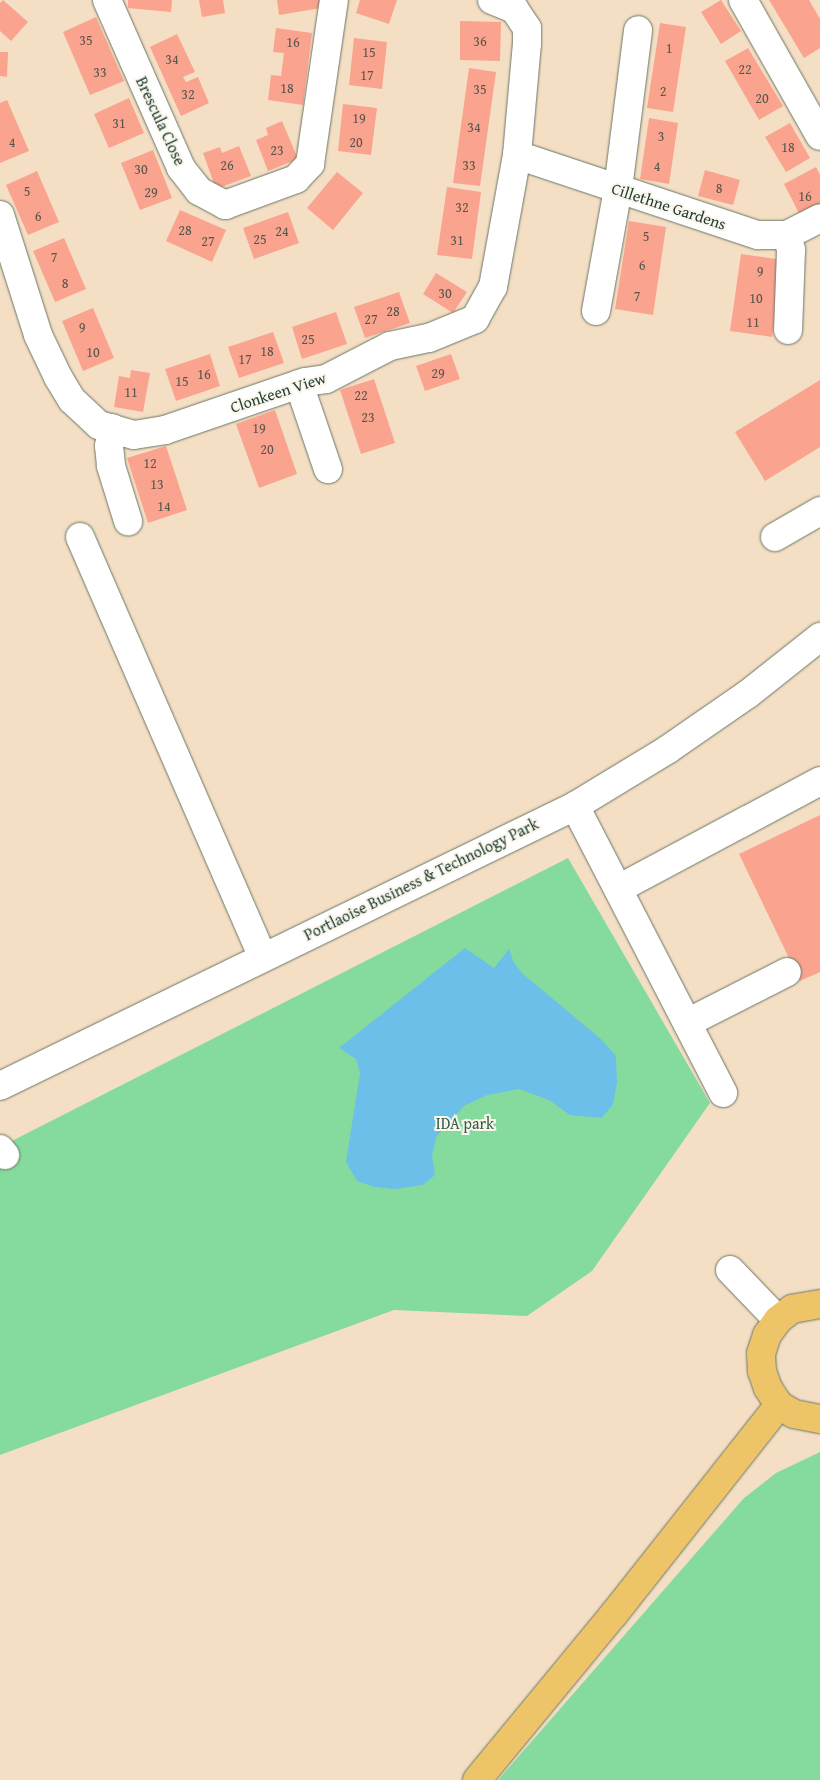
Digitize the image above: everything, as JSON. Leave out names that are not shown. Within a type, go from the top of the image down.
[{"type":"main road","points":[[820,1304],[792,1309],[778,1320],[767,1335],[761,1353],[762,1371],[768,1388],[779,1405],[794,1414],[820,1419]]},
{"type":"main road","points":[[477,1780],[602,1630],[779,1405]]},
{"type":"street","name":"Brescula Close","points":[[107,0],[181,168],[199,191],[225,205],[296,179],[310,164],[334,0]]},
{"type":"street","points":[[743,0],[820,136]]},
{"type":"street","name":"Clonkeen View","points":[[0,214],[38,335],[58,377],[72,400],[99,425],[134,435],[165,430],[299,384],[326,379],[390,346],[429,338],[474,319],[492,287],[517,155],[527,28],[508,3]]},
{"type":"street","points":[[596,311],[618,189],[638,30]]},
{"type":"street","name":"Cillethne Gardens","points":[[517,155],[758,235],[787,235],[820,218]]},
{"type":"street","points":[[787,235],[792,250],[788,330]]},
{"type":"street","points":[[299,384],[328,469]]},
{"type":"street","points":[[112,428],[109,446],[111,466],[128,521]]},
{"type":"street","points":[[775,537],[820,511]]},
{"type":"street","points":[[80,537],[262,956]]},
{"type":"street","name":"Portlaoise Business & Technology Park","points":[[0,1086],[262,956],[575,806],[667,750],[748,694],[820,637]]},
{"type":"street","points":[[618,889],[820,782]]},
{"type":"street","points":[[575,806],[723,1094]]},
{"type":"street","points":[[687,1023],[787,972]]},
{"type":"street","points":[[730,1270],[778,1320]]},
{"type":"green space","name":"IDA park","points":[[568,858],[710,1103],[592,1271],[527,1316],[394,1310],[0,1455],[0,1147]]},
{"type":"green space","points":[[820,1452],[820,1780],[498,1780],[744,1498],[776,1473]]},
{"type":"water","points":[[465,948],[494,968],[509,949],[514,963],[523,974],[602,1040],[616,1056],[617,1083],[613,1104],[602,1118],[570,1115],[549,1100],[519,1089],[487,1095],[464,1106],[436,1137],[432,1156],[435,1175],[423,1185],[395,1189],[375,1187],[357,1181],[346,1162],[360,1073],[356,1059],[339,1048]]},
{"type":"building","points":[[3,0],[28,22],[11,41],[0,31],[0,3]]},
{"type":"building","points":[[128,0],[172,0],[171,12],[128,8]]},
{"type":"building","points":[[199,0],[223,0],[225,13],[202,17]]},
{"type":"building","points":[[277,0],[320,0],[321,8],[279,15]]},
{"type":"building","points":[[360,0],[397,0],[389,24],[356,13]]},
{"type":"building","points":[[721,0],[741,31],[721,44],[701,12]]},
{"type":"building","points":[[769,0],[809,0],[820,19],[820,48],[804,58]]},
{"type":"building","points":[[96,17],[124,81],[90,95],[63,32]]},
{"type":"building","points":[[460,21],[501,22],[500,61],[460,60]]},
{"type":"building","points":[[660,23],[686,27],[673,112],[647,108]]},
{"type":"building","points":[[276,28],[312,33],[303,105],[268,100],[271,75],[281,76],[284,53],[273,52]]},
{"type":"building","points":[[177,34],[195,72],[183,77],[186,82],[198,77],[209,103],[181,116],[150,47]]},
{"type":"building","points":[[354,38],[387,42],[382,89],[349,85]]},
{"type":"building","points":[[748,48],[783,106],[759,120],[725,61]]},
{"type":"building","points":[[0,52],[8,52],[7,77],[0,76]]},
{"type":"building","points":[[469,68],[496,72],[480,186],[453,183]]},
{"type":"building","points":[[129,98],[144,133],[109,148],[94,114]]},
{"type":"building","points":[[7,100],[29,151],[0,163],[0,103]]},
{"type":"building","points":[[343,104],[377,108],[371,155],[338,151]]},
{"type":"building","points":[[649,118],[678,123],[669,184],[640,179]]},
{"type":"building","points":[[282,121],[298,159],[268,171],[256,140],[268,135],[266,128]]},
{"type":"building","points":[[790,123],[810,158],[786,172],[765,137]]},
{"type":"building","points":[[239,146],[251,176],[216,189],[203,153],[220,147],[222,153]]},
{"type":"building","points":[[153,150],[172,198],[140,210],[121,163]]},
{"type":"building","points":[[816,167],[820,175],[820,207],[801,217],[784,184]]},
{"type":"building","points":[[705,170],[740,180],[733,205],[698,196]]},
{"type":"building","points":[[37,171],[59,222],[28,235],[6,185]]},
{"type":"building","points":[[337,172],[363,193],[333,230],[307,208]]},
{"type":"building","points":[[447,187],[481,192],[472,259],[437,255]]},
{"type":"building","points":[[180,210],[226,230],[212,262],[166,241]]},
{"type":"building","points":[[288,212],[299,243],[254,259],[243,228]]},
{"type":"building","points":[[629,221],[666,227],[653,315],[615,309]]},
{"type":"building","points":[[64,238],[86,289],[55,302],[33,251]]},
{"type":"building","points":[[741,254],[783,260],[772,337],[730,331]]},
{"type":"building","points":[[436,273],[467,292],[453,313],[423,294]]},
{"type":"building","points":[[399,292],[410,323],[365,338],[354,307]]},
{"type":"building","points":[[93,308],[114,358],[83,371],[62,321]]},
{"type":"building","points":[[336,312],[347,344],[302,359],[292,327]]},
{"type":"building","points":[[273,332],[284,363],[239,378],[228,347]]},
{"type":"building","points":[[210,354],[220,386],[176,401],[165,369]]},
{"type":"building","points":[[451,354],[460,379],[425,391],[416,366]]},
{"type":"building","points":[[131,370],[150,373],[143,412],[114,407],[119,376],[130,378]]},
{"type":"building","points":[[374,379],[395,443],[361,454],[340,390]]},
{"type":"building","points":[[820,380],[820,447],[765,481],[735,432]]},
{"type":"building","points":[[275,410],[297,474],[259,488],[236,424]]},
{"type":"building","points":[[166,446],[187,510],[148,523],[127,458]]},
{"type":"building","points":[[820,815],[820,972],[800,981],[739,854]]}]
